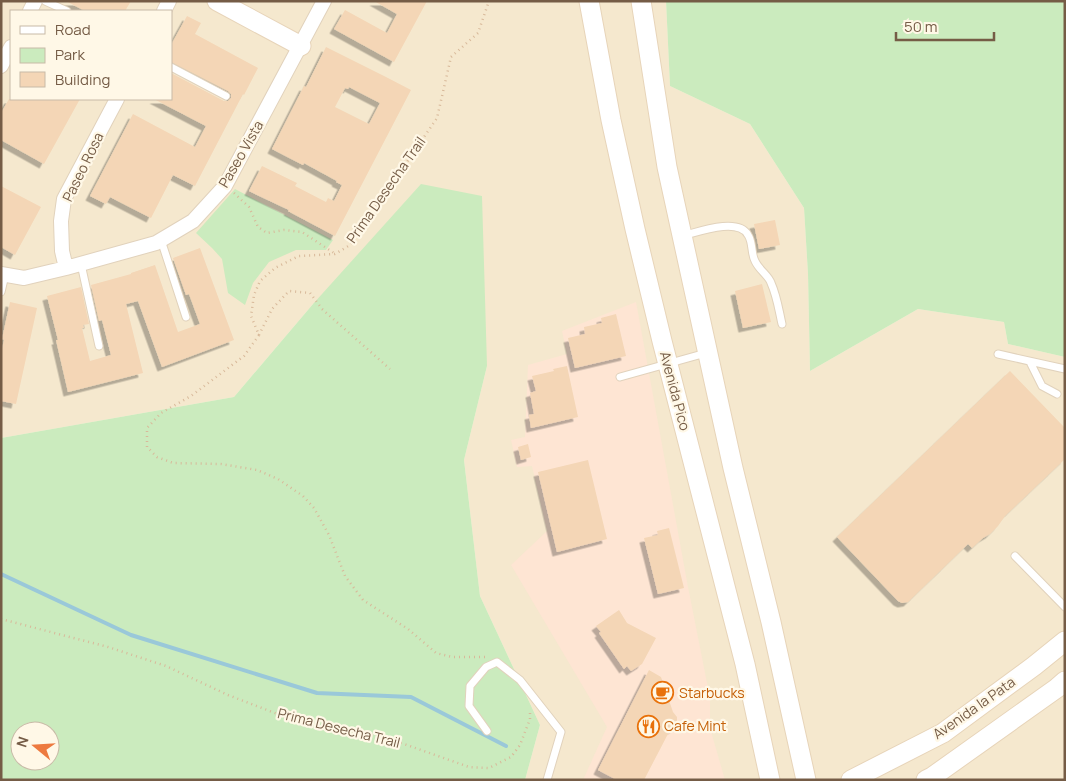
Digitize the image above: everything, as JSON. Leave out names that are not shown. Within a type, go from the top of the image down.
[{"type":"main road","points":[[217,1],[301,46]]},
{"type":"main road","name":"Avenida Pico","points":[[589,1],[611,120],[635,229],[745,664],[770,780]]},
{"type":"main road","points":[[641,1],[667,167],[733,468],[771,622],[806,780]]},
{"type":"main road","name":"Avenida la Pata","points":[[851,780],[943,732],[1034,666],[1065,641]]},
{"type":"main road","points":[[926,780],[1065,681]]},
{"type":"street","name":"Paseo Vista","points":[[3,274],[24,278],[81,264],[156,243],[193,221],[225,186],[324,1]]},
{"type":"street","points":[[1,66],[10,49]]},
{"type":"street","name":"Paseo Rosa","points":[[66,268],[62,251],[61,221],[64,199],[116,100]]},
{"type":"lane","points":[[45,1],[65,10]]},
{"type":"lane","points":[[172,68],[226,96]]},
{"type":"lane","points":[[682,236],[724,226],[742,229],[749,235],[754,260],[771,281],[782,324]]},
{"type":"lane","points":[[161,240],[186,316]]},
{"type":"lane","points":[[81,264],[99,346]]},
{"type":"lane","points":[[1,292],[3,274]]},
{"type":"lane","points":[[620,376],[708,352]]},
{"type":"lane","points":[[998,354],[1065,369]]},
{"type":"lane","points":[[1030,362],[1042,386],[1057,394]]},
{"type":"lane","points":[[1015,556],[1065,607]]},
{"type":"lane","points":[[487,731],[469,706],[470,686],[486,667],[497,662],[520,680],[561,732],[547,780]]},
{"type":"path","name":"Prima Desecha Trail","points":[[259,335],[251,316],[254,295],[260,281],[275,268],[299,256],[335,254],[350,245],[437,118],[451,56],[478,33],[489,1]]},
{"type":"path","points":[[225,186],[249,207],[258,227],[267,233],[284,230],[302,232],[335,254]]},
{"type":"path","points":[[390,369],[322,309],[310,293],[289,291],[272,308],[259,335],[244,356],[191,396],[161,413],[147,428],[147,446],[157,457],[173,463],[230,466],[257,470],[278,479],[303,496],[314,508],[329,535],[345,576],[363,600],[408,629],[436,653],[452,657],[482,656],[497,662]]},
{"type":"path","name":"Prima Desecha Trail","points":[[1,619],[108,647],[166,666],[228,695],[293,720],[387,738],[469,768],[490,768],[511,757],[520,745],[530,719],[530,704]]},
{"type":"shaded area","points":[[1,1],[666,1],[670,86],[750,124],[804,208],[808,274],[810,371],[918,309],[1004,322],[1008,344],[1065,357],[1065,780],[525,780],[540,725],[480,596],[464,460],[487,366],[313,304],[234,397],[1,438]]},
{"type":"shaded area","points":[[636,302],[710,698],[710,728],[725,780],[583,780],[607,727],[511,565],[547,531],[532,466],[517,467],[511,440],[525,437],[528,365],[567,354],[562,331]]},
{"type":"green space","points":[[666,1],[1065,1],[1065,357],[1008,344],[1004,322],[918,309],[810,371],[808,274],[804,208],[750,124],[670,86]]},
{"type":"green space","points":[[421,184],[482,196],[487,366],[464,460],[480,596],[540,725],[525,780],[1,780],[1,438],[234,397],[313,304]]},
{"type":"green space","points":[[235,189],[333,240],[326,250],[296,250],[269,262],[253,283],[245,305],[228,293],[222,259],[196,233]]},
{"type":"building","points":[[66,1],[131,1],[126,10],[83,10]]},
{"type":"building","points":[[374,1],[427,1],[394,62],[334,29],[345,10],[387,33],[397,14]]},
{"type":"building","points":[[187,16],[201,23],[195,34],[258,68],[195,186],[173,175],[151,218],[110,197],[106,204],[90,196],[133,114],[195,147],[206,126],[156,100],[172,100],[172,74],[224,101],[228,101],[231,98],[231,94],[228,91],[172,63],[172,43]]},
{"type":"building","points":[[326,47],[411,90],[335,236],[289,210],[249,191],[262,166],[297,183],[295,186],[326,202],[328,198],[334,201],[342,185],[304,163],[303,165],[272,149],[304,86],[306,87]],"holes":[[[349,87],[380,103],[369,124],[335,107],[345,88],[348,89]]]},
{"type":"building","points":[[9,99],[79,100],[44,164],[1,140],[1,113]]},
{"type":"building","points":[[1,186],[41,207],[15,255],[1,247]]},
{"type":"building","points":[[775,220],[780,245],[759,249],[754,224]]},
{"type":"building","points":[[200,248],[234,340],[162,367],[138,301],[126,304],[143,373],[68,392],[47,296],[81,287],[89,324],[83,325],[84,328],[82,328],[90,361],[111,355],[102,320],[99,321],[91,285],[155,265],[178,332],[200,324],[189,294],[186,295],[173,258]]},
{"type":"building","points":[[762,284],[771,322],[743,328],[735,291]]},
{"type":"building","points":[[10,302],[37,308],[16,404],[1,401],[1,353],[4,340],[2,339]]},
{"type":"building","points":[[616,314],[626,356],[575,368],[568,338],[585,334],[584,327],[602,323],[601,318]]},
{"type":"building","points":[[567,366],[578,417],[531,428],[529,415],[534,414],[530,393],[536,391],[532,376]]},
{"type":"building","points":[[1010,371],[1065,428],[1065,459],[1005,516],[990,534],[972,548],[968,544],[908,602],[902,603],[837,537]]},
{"type":"building","points":[[528,444],[531,457],[521,460],[518,447]]},
{"type":"building","points":[[588,460],[607,539],[557,552],[538,472]]},
{"type":"building","points":[[669,528],[684,588],[658,594],[644,538],[658,535],[657,531]]},
{"type":"building","points":[[619,610],[627,623],[656,638],[642,664],[631,671],[627,666],[624,669],[596,626]]},
{"type":"building","name":"Cafe Mint","points":[[649,670],[661,677],[673,712],[677,717],[677,725],[669,732],[644,780],[617,780],[598,770]]},
{"type":"waterway","points":[[1,574],[131,635],[317,693],[411,697],[506,746]]},
{"type":"place","name":"Starbucks","points":[[663,693]]},
{"type":"place","name":"Cafe Mint","points":[[648,726]]}]
